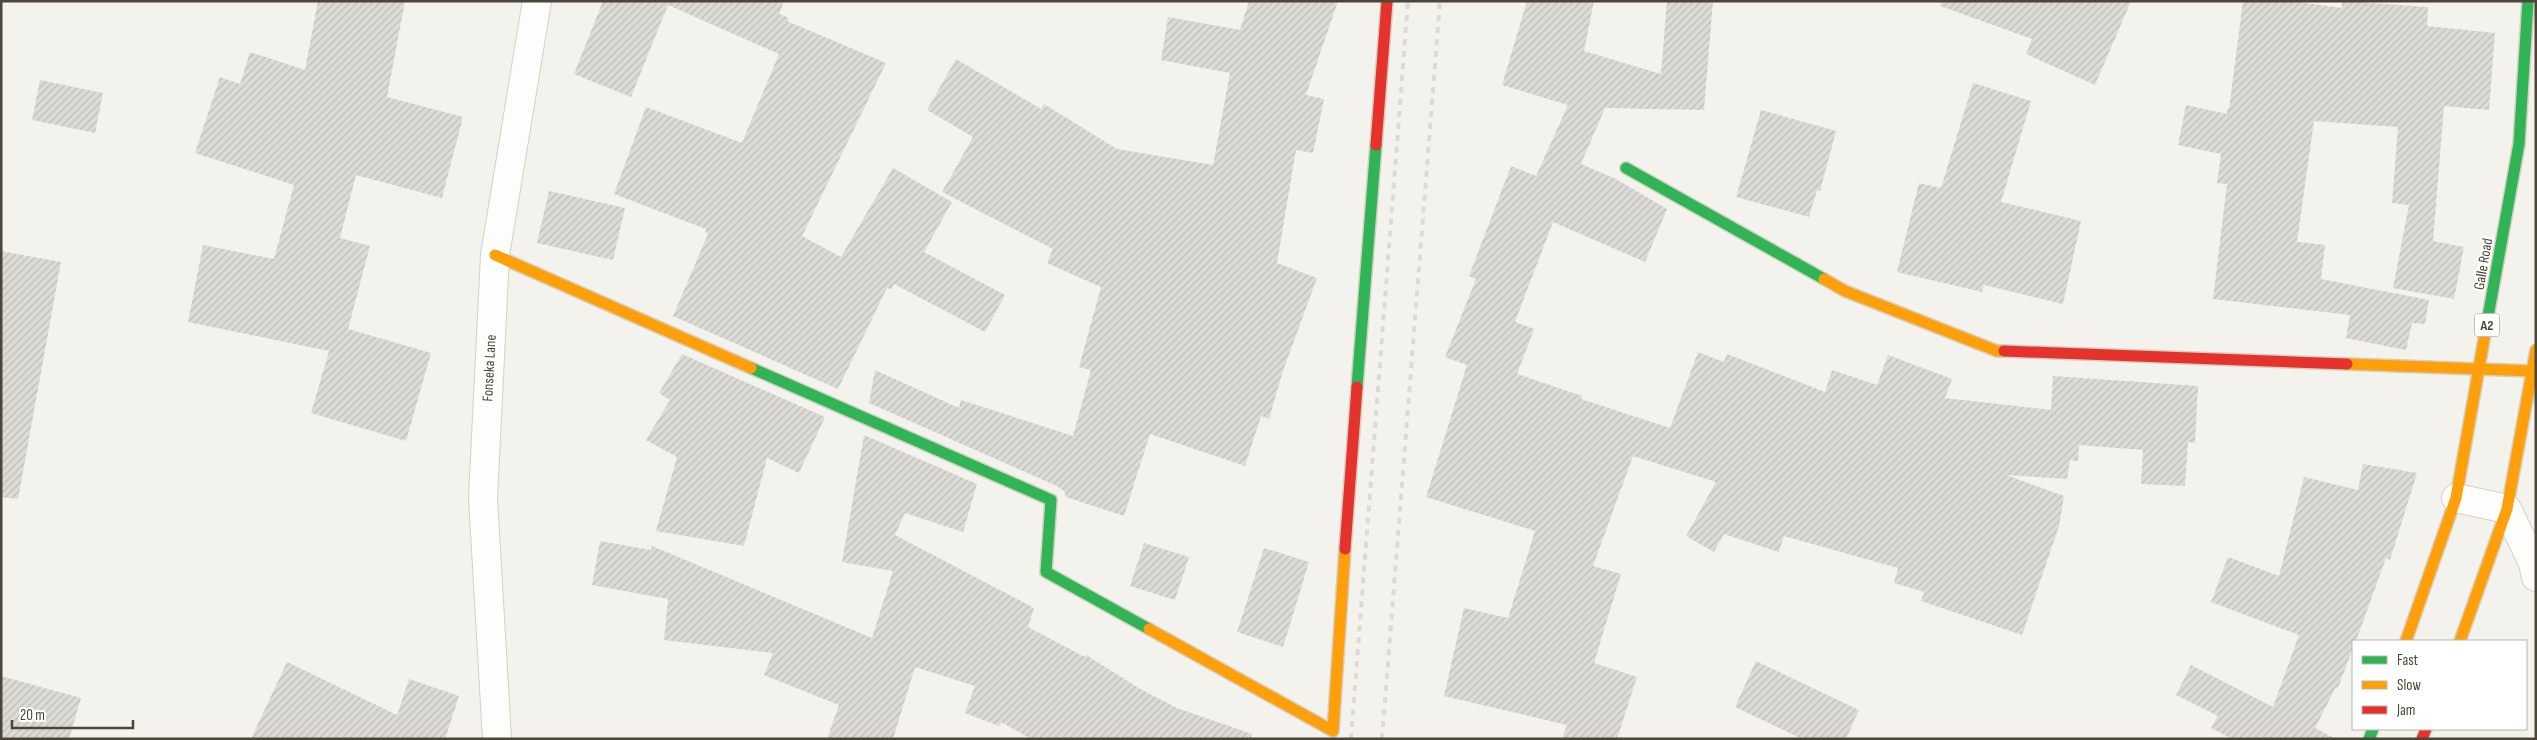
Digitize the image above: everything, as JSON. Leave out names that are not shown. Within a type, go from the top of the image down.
[{"type":"main road","points":[[495,255],[1051,500],[1046,572],[1333,731],[1344,538],[1370,248],[1388,1]]},
{"type":"main road","name":"Galle Road","points":[[2406,640],[2456,498],[2519,144],[2528,1]]},
{"type":"main road","points":[[1626,168],[1845,291],[1997,351],[2532,371]]},
{"type":"main road","points":[[2460,640],[2507,509],[2536,350]]},
{"type":"street","name":"Fonseka Lane","points":[[497,739],[483,498],[495,255],[537,1]]},
{"type":"street","points":[[2456,498],[2507,509],[2533,563],[2536,577]]},
{"type":"building","points":[[318,1],[405,1],[387,97],[463,117],[442,198],[356,175],[340,238],[370,246],[348,329],[431,353],[406,441],[311,413],[329,351],[188,322],[203,245],[274,259],[294,185],[195,153],[220,77],[240,84],[250,52],[305,70]]},
{"type":"building","points":[[603,1],[784,1],[779,14],[789,18],[787,21],[886,63],[802,236],[841,257],[893,168],[952,202],[924,252],[1005,295],[985,332],[894,284],[891,289],[887,288],[838,389],[673,316],[708,234],[705,232],[706,229],[614,194],[646,107],[742,143],[779,54],[668,5],[631,97],[574,74]]},
{"type":"building","points":[[1249,1],[1338,1],[1306,95],[1324,99],[1313,153],[1296,150],[1277,263],[1317,278],[1283,371],[1269,419],[1261,416],[1245,466],[1150,434],[1124,516],[1066,497],[1064,491],[1057,486],[869,403],[875,370],[959,408],[961,400],[1073,436],[1091,370],[1079,367],[1101,287],[1047,263],[1053,249],[942,192],[973,137],[927,110],[956,59],[1041,109],[1044,104],[1117,149],[1213,165],[1230,73],[1161,60],[1168,17],[1240,30]]},
{"type":"building","points":[[1527,1],[1594,1],[1584,51],[1661,74],[1667,1],[1713,1],[1704,110],[1605,108],[1581,164],[1616,179],[1667,209],[1645,262],[1553,222],[1515,322],[1534,329],[1517,374],[1582,396],[1581,399],[1670,428],[1698,352],[1724,362],[1727,354],[1825,392],[1832,370],[1877,385],[1888,355],[1952,379],[1945,398],[2051,410],[2053,376],[2198,386],[2195,443],[2188,442],[2185,486],[2141,484],[2143,450],[2079,445],[2078,461],[2070,460],[2067,479],[2006,475],[2064,496],[2059,526],[2022,635],[1921,601],[1924,592],[1894,583],[1898,568],[1784,536],[1779,552],[1724,534],[1714,552],[1686,536],[1716,482],[1633,456],[1593,566],[1621,574],[1594,663],[1637,677],[1617,739],[1562,739],[1567,725],[1444,696],[1464,608],[1508,618],[1535,531],[1426,497],[1467,365],[1445,357],[1476,279],[1469,276],[1511,166],[1536,176],[1568,105],[1502,85]]},
{"type":"building","points":[[1941,1],[2131,1],[2095,85],[2026,54],[2032,39],[1940,6]]},
{"type":"building","points":[[2243,1],[2290,1],[2342,8],[2342,1],[2428,7],[2427,26],[2495,33],[2489,110],[2444,106],[2433,241],[2464,247],[2454,299],[2393,288],[2409,205],[2392,203],[2398,127],[2314,121],[2297,242],[2325,245],[2321,279],[2429,300],[2425,324],[2412,323],[2406,350],[2346,338],[2350,315],[2213,299],[2227,184],[2217,183],[2221,154],[2178,145],[2186,105],[2227,114]]},
{"type":"building","points":[[40,80],[103,93],[95,133],[32,120]]},
{"type":"building","points":[[1973,83],[2031,101],[2001,202],[2081,221],[2063,304],[1984,285],[1982,292],[1897,272],[1919,183],[1941,188]]},
{"type":"building","points":[[1761,110],[1836,131],[1820,191],[1817,190],[1809,217],[1736,197]]},
{"type":"building","points":[[549,191],[625,208],[613,260],[537,243]]},
{"type":"building","points":[[1,251],[61,262],[18,499],[1,497]]},
{"type":"building","points":[[682,354],[825,417],[799,473],[767,458],[744,546],[656,531],[677,457],[646,440],[670,400],[659,393]]},
{"type":"building","points":[[864,435],[977,484],[963,532],[905,513],[895,535],[1034,608],[1028,627],[1085,657],[1086,655],[1142,690],[1177,708],[1252,734],[1251,739],[1031,739],[1001,722],[999,726],[965,713],[975,686],[915,667],[893,739],[827,739],[839,705],[764,675],[773,653],[664,640],[668,599],[592,585],[600,541],[651,550],[652,546],[872,638],[893,571],[842,562]]},
{"type":"building","points":[[2363,464],[2417,473],[2390,560],[2386,558],[2356,640],[2352,640],[2352,651],[2338,688],[2336,687],[2315,728],[2336,739],[2232,739],[2211,728],[2218,716],[2176,695],[2191,665],[2273,707],[2299,635],[2211,602],[2228,557],[2279,576],[2304,477],[2358,490]]},
{"type":"building","points":[[1144,543],[1189,557],[1175,600],[1130,586]]},
{"type":"building","points":[[1264,548],[1309,562],[1283,647],[1237,632]]},
{"type":"building","points":[[1756,661],[1859,710],[1846,739],[1802,739],[1735,707]]},
{"type":"building","points":[[287,662],[397,715],[409,679],[459,696],[445,739],[251,739]]},
{"type":"building","points":[[1,676],[81,698],[69,739],[1,739]]},
{"type":"railway","points":[[1351,739],[1408,1]]},
{"type":"railway","points":[[1382,739],[1440,1]]},
{"type":"traffic: fast","points":[[2486,328],[2519,144],[2528,1]]},
{"type":"traffic: fast","points":[[1357,387],[1376,145]]},
{"type":"traffic: fast","points":[[1626,168],[1824,279]]},
{"type":"traffic: fast","points":[[751,368],[1051,500],[1046,572],[1149,629]]},
{"type":"traffic: fast","points":[[2369,739],[2373,730]]},
{"type":"traffic: slow","points":[[495,255],[751,368]]},
{"type":"traffic: slow","points":[[1824,279],[1845,291],[1997,351],[2004,351]]},
{"type":"traffic: slow","points":[[2406,640],[2456,498],[2486,328]]},
{"type":"traffic: slow","points":[[2460,640],[2507,509],[2536,350]]},
{"type":"traffic: slow","points":[[2347,364],[2532,371]]},
{"type":"traffic: slow","points":[[1149,629],[1333,731],[1345,549]]},
{"type":"traffic: jam","points":[[1376,145],[1387,1]]},
{"type":"traffic: jam","points":[[2004,351],[2347,364]]},
{"type":"traffic: jam","points":[[1345,549],[1357,387]]},
{"type":"traffic: jam","points":[[2422,739],[2426,730]]}]
